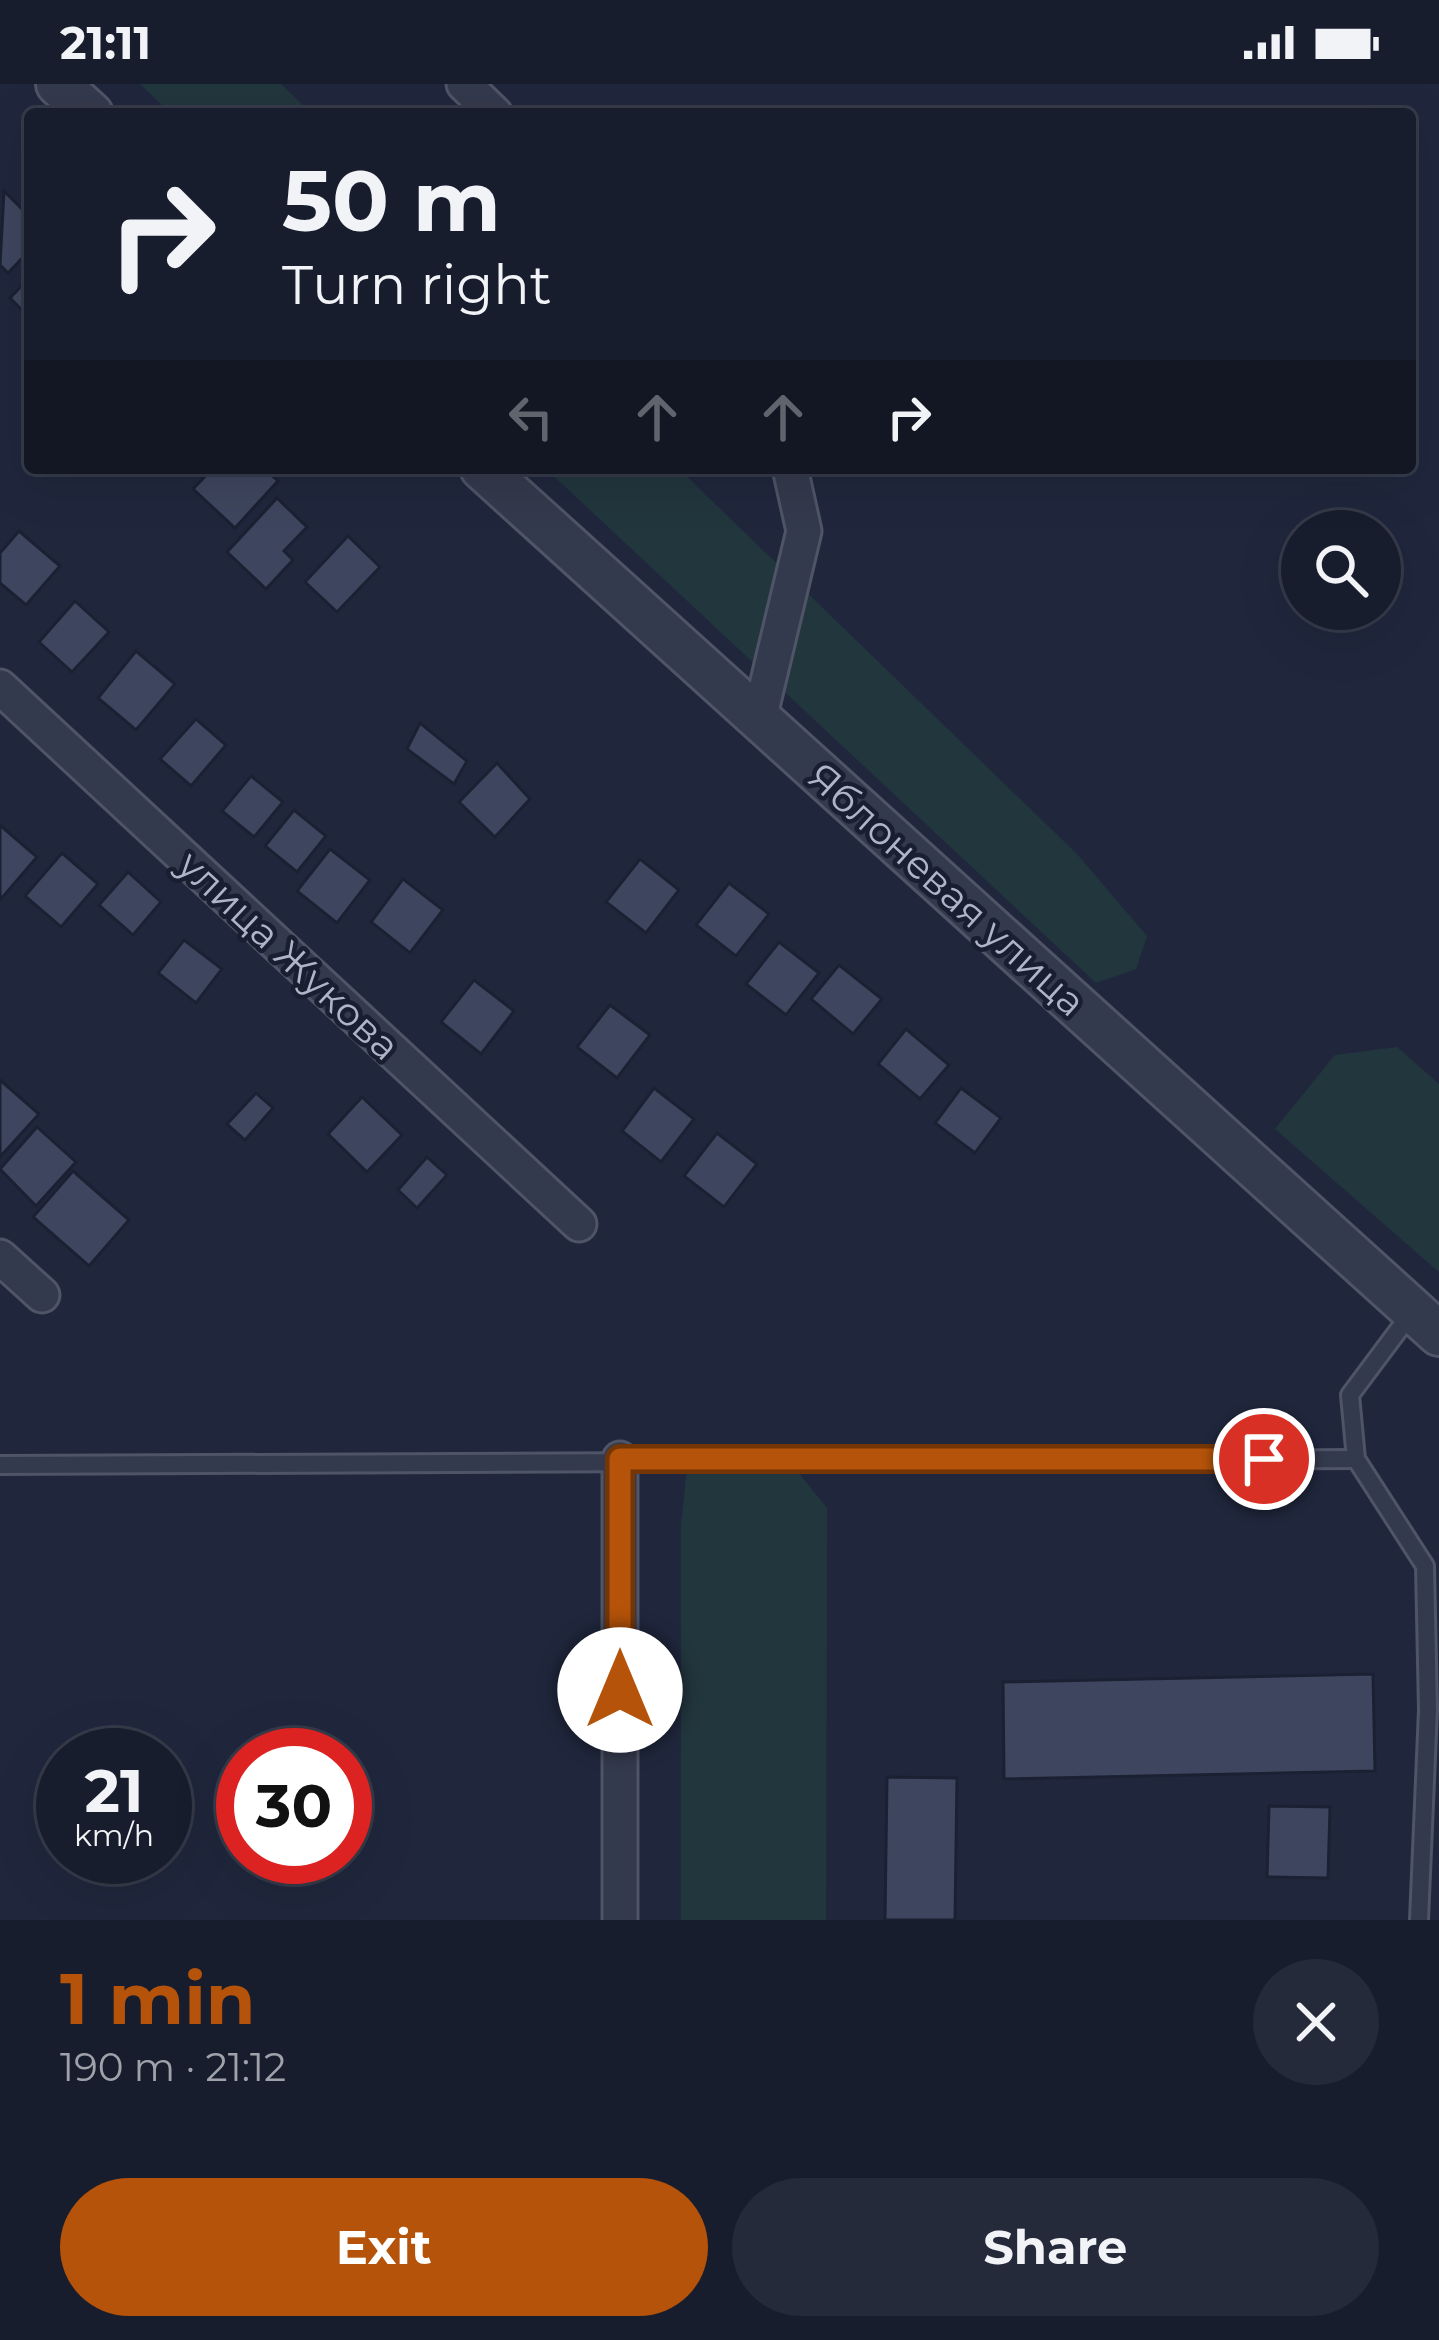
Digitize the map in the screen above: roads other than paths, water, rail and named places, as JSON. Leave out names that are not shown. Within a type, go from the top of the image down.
[{"type":"street","points":[[58,84],[84,108]]},
{"type":"street","points":[[464,84],[489,108]]},
{"type":"street","name":"Яблоневая улица","points":[[489,474],[1426,1323]]},
{"type":"street","points":[[758,718],[804,531],[791,474]]},
{"type":"street","name":"улица Жукова","points":[[0,687],[579,1224]]},
{"type":"street","points":[[0,1257],[42,1295]]},
{"type":"street","points":[[620,1459],[620,1920]]},
{"type":"lane","points":[[1419,1920],[1428,1710],[1425,1566],[1356,1459],[1350,1395],[1426,1323]]},
{"type":"lane","points":[[0,1465],[1356,1459]]}]
